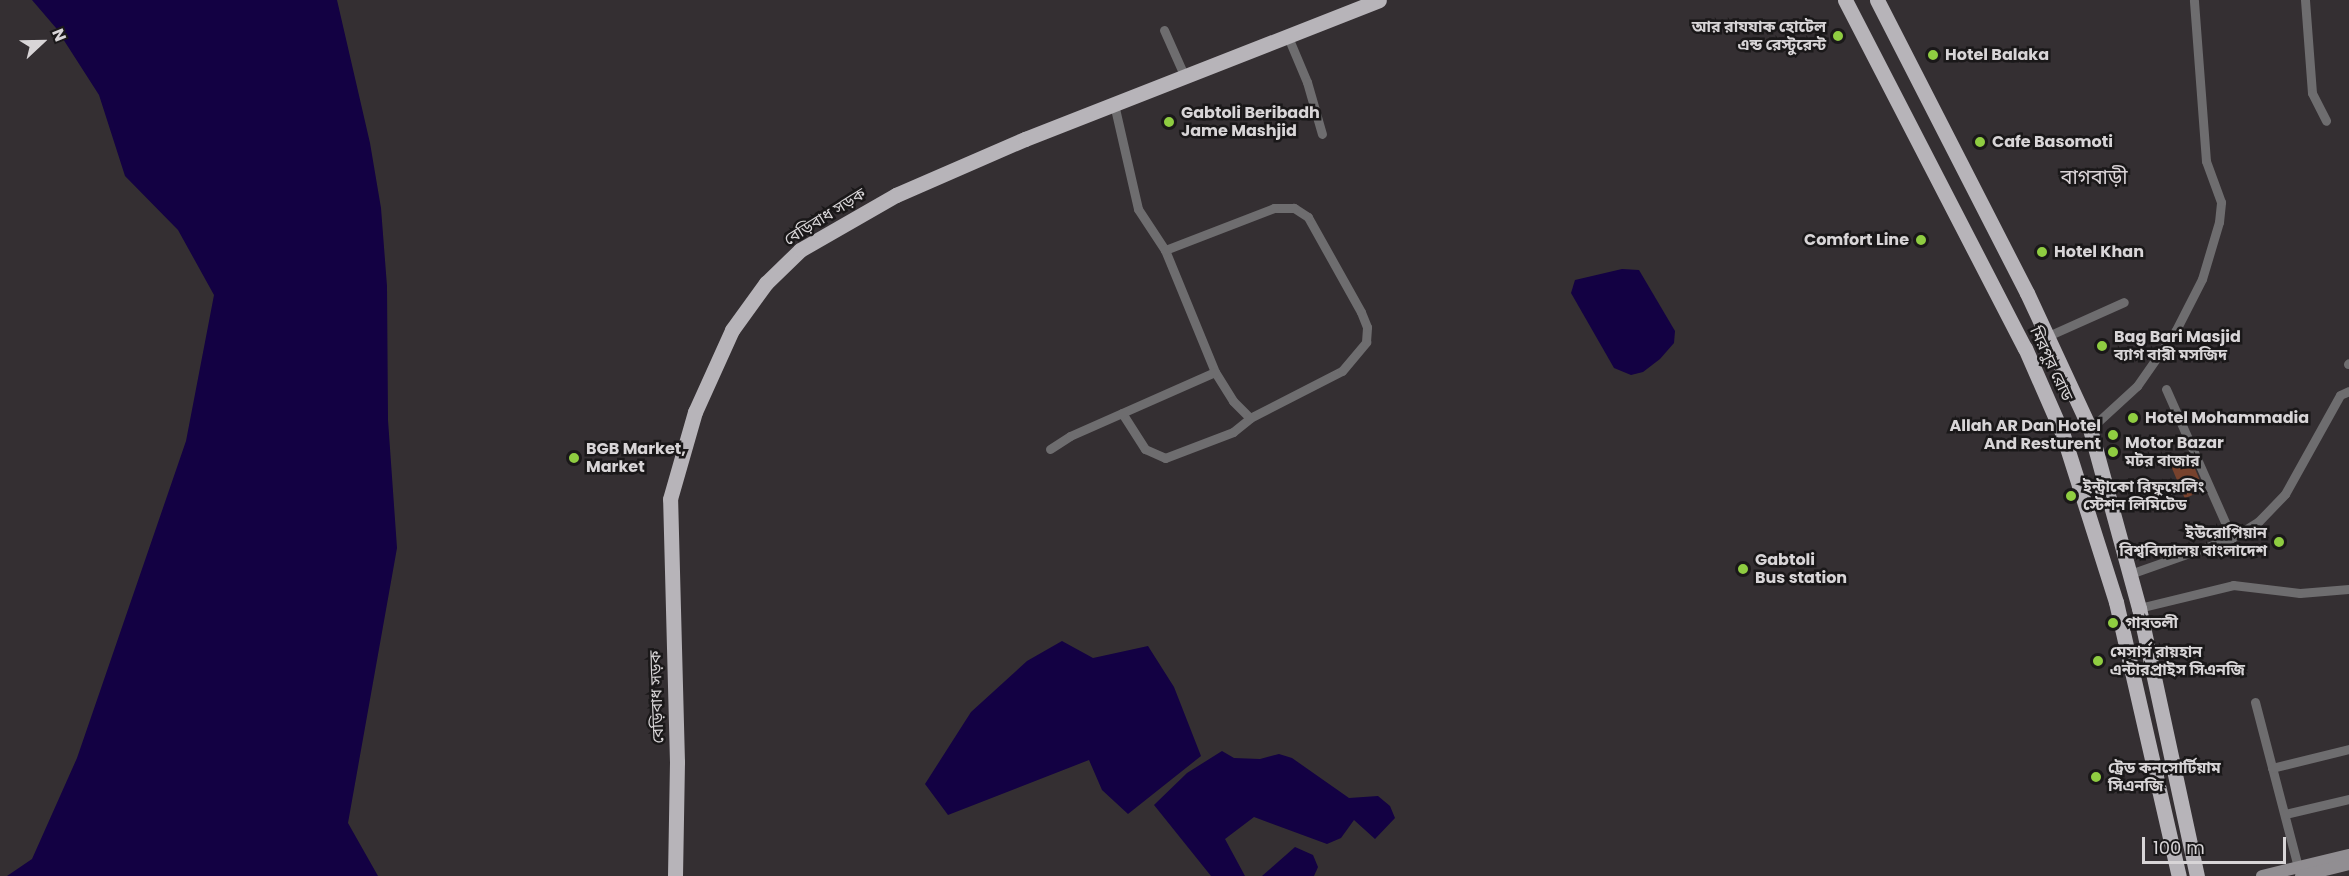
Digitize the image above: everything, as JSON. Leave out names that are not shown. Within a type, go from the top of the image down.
[{"type":"highway","name":"বেড়িবাধ সড়ক","points":[[675,876],[677,762],[670,499],[695,412],[732,330],[781,267],[833,229],[896,195],[1184,75],[1288,37],[1379,0]]},
{"type":"highway","name":"মিরপুর রোড","points":[[1845,0],[2025,348],[2063,435],[2116,602],[2179,876]]},
{"type":"highway","name":"মিরপুর রোড","points":[[1876,0],[2048,336],[2090,429],[2139,608],[2197,876]]},
{"type":"main road","points":[[2300,872],[2349,855]]},
{"type":"main road","points":[[2262,876],[2349,864]]},
{"type":"street","points":[[2090,429],[2137,386],[2176,330],[2202,279],[2219,222],[2221,202],[2206,161],[2194,0]]},
{"type":"street","points":[[2305,0],[2312,93],[2326,121]]},
{"type":"street","points":[[1164,30],[1184,75]]},
{"type":"street","points":[[1288,37],[1307,82],[1322,134]]},
{"type":"street","points":[[1114,104],[1138,208],[1166,250],[1215,372],[1233,401],[1250,418]]},
{"type":"street","points":[[1122,413],[1144,449],[1165,458],[1233,432],[1250,418],[1342,371],[1366,342],[1367,327],[1361,312],[1308,217],[1294,208],[1274,208],[1166,250]]},
{"type":"street","points":[[2048,336],[2124,302]]},
{"type":"street","points":[[1050,449],[1122,413],[1215,372]]},
{"type":"street","points":[[2166,389],[2232,538]]},
{"type":"street","points":[[2130,574],[2232,538],[2258,522],[2285,494],[2340,395],[2349,391]]},
{"type":"street","points":[[2139,608],[2233,585],[2300,593],[2349,589]]},
{"type":"street","points":[[2254,702],[2300,872]]},
{"type":"street","points":[[2272,768],[2349,749]]},
{"type":"street","points":[[2285,814],[2349,799]]},
{"type":"shaded area","points":[[32,0],[337,0],[370,143],[381,208],[387,286],[388,420],[397,548],[348,823],[378,876],[7,876],[32,859],[77,758],[186,441],[214,295],[178,230],[125,176],[99,95],[56,28]]},
{"type":"shaded area","points":[[1622,269],[1639,270],[1675,331],[1674,343],[1660,359],[1643,372],[1631,375],[1614,368],[1571,293],[1575,280]]},
{"type":"shaded area","points":[[2190,457],[2204,490],[2185,498],[2171,465]]},
{"type":"shaded area","points":[[1062,641],[1093,658],[1148,646],[1174,687],[1201,756],[1128,814],[1102,790],[1089,760],[948,815],[925,784],[971,712],[1027,661]]},
{"type":"shaded area","points":[[1222,751],[1234,758],[1260,759],[1279,754],[1292,758],[1349,798],[1378,796],[1390,806],[1395,818],[1375,839],[1354,820],[1341,838],[1327,844],[1254,817],[1225,839],[1245,876],[1211,876],[1154,805],[1187,773]]},
{"type":"shaded area","points":[[1295,847],[1313,855],[1318,867],[1314,876],[1262,876]]},
{"type":"place","name":"আর রাযযাক হোটেল এন্ড রেস্টুরেন্ট","points":[[1838,36]]},
{"type":"place","name":"Hotel Balaka","points":[[1933,55]]},
{"type":"place","name":"Gabtoli Beribadh Jame Mashjid","points":[[1169,122]]},
{"type":"place","name":"Cafe Basomoti","points":[[1980,142]]},
{"type":"place","name":"Comfort Line","points":[[1921,240]]},
{"type":"place","name":"Hotel Khan","points":[[2042,252]]},
{"type":"place","name":"Bag Bari Masjid ব্যাগ বারী মসজিদ","points":[[2102,346]]},
{"type":"place","name":"Hotel Mohammadia","points":[[2133,418]]},
{"type":"place","name":"Allah AR Dan Hotel And Resturent","points":[[2113,435]]},
{"type":"place","name":"Motor Bazar মটর বাজার","points":[[2113,452]]},
{"type":"place","name":"BGB Market, Market","points":[[574,458]]},
{"type":"place","name":"ইন্ট্রাকো রিফুয়েলিং স্টেশন লিমিটেড","points":[[2071,496]]},
{"type":"place","name":"ইউরোপিয়ান বিশ্ববিদ্যালয় বাংলাদেশ","points":[[2279,542]]},
{"type":"place","name":"Gabtoli Bus station","points":[[1743,569]]},
{"type":"place","name":"গাবতলী","points":[[2113,623]]},
{"type":"place","name":"মেসার্স রায়হান এন্টারপ্রাইস সিএনজি","points":[[2098,661]]},
{"type":"place","name":"ট্রেড কনসোর্টিয়াম সিএনজি","points":[[2096,777]]},
{"type":"district","name":"বাগবাড়ী","points":[[2094,177]]}]
